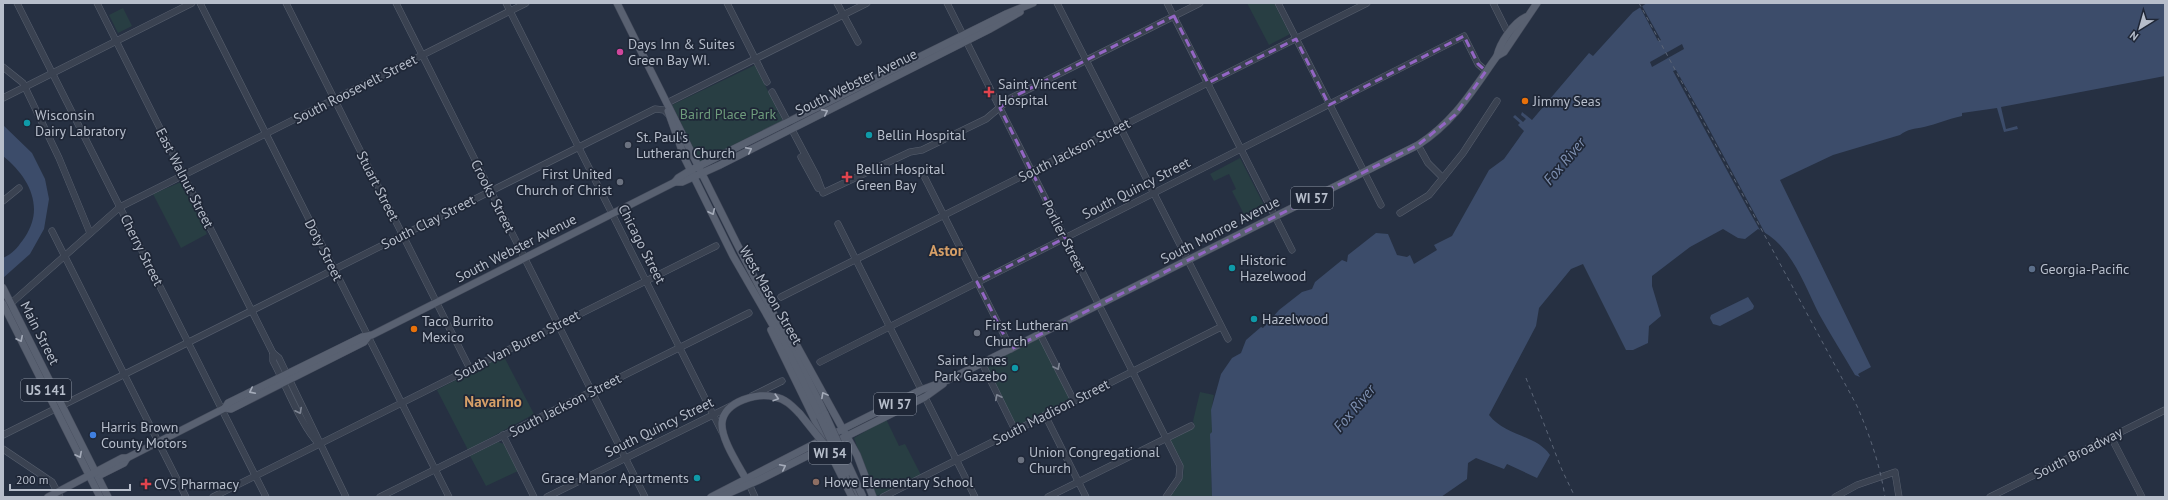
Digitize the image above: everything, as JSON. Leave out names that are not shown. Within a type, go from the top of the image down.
[{"type":"main road","points":[[617,3],[667,103],[696,172]]},
{"type":"main road","name":"South Webster Avenue","points":[[93,474],[100,475],[124,463],[127,458],[224,409],[228,403],[364,342],[368,337],[436,302],[675,182],[681,183],[696,172],[965,39],[1006,14],[1024,8],[1033,3]]},
{"type":"main road","name":"South Monroe Avenue","points":[[712,497],[923,394],[1099,304],[1418,145],[1439,130],[1455,115],[1497,56],[1498,49],[1512,35],[1518,21],[1526,17],[1537,3]]},
{"type":"main road","name":"West Mason Street","points":[[667,103],[669,115],[742,274],[795,351],[857,497]]},
{"type":"main road","name":"Main Street","points":[[3,288],[6,307],[93,474],[108,497]]},
{"type":"main road","points":[[767,309],[774,338],[826,442]]},
{"type":"main road","points":[[767,309],[800,350],[844,432]]},
{"type":"main road","name":"WI 54","points":[[747,399],[763,396],[776,397],[788,402],[800,414],[828,449],[852,497]]},
{"type":"main road","name":"South Quincy Street","points":[[733,405],[747,399]]},
{"type":"main road","points":[[804,399],[813,426],[812,441],[809,447]]},
{"type":"main road","points":[[724,434],[722,422],[733,405]]},
{"type":"main road","name":"West Mason Street","points":[[822,416],[863,497]]},
{"type":"main road","name":"WI 54","points":[[844,432],[859,459],[873,497]]},
{"type":"main road","name":"Chicago Street","points":[[724,434],[747,481]]},
{"type":"main road","name":"South Monroe Avenue","points":[[720,497],[809,447],[826,442]]},
{"type":"main road","points":[[48,497],[59,495],[93,474]]},
{"type":"main road","name":"Main Street","points":[[93,474],[100,497]]},
{"type":"street","name":"Cherry Street","points":[[17,3],[188,342],[224,409],[266,497]]},
{"type":"street","name":"East Walnut Street","points":[[97,3],[252,310],[273,353],[273,361],[286,378],[313,438],[319,444],[346,497]]},
{"type":"street","points":[[3,98],[192,3]]},
{"type":"street","name":"Doty Street","points":[[200,3],[449,497]]},
{"type":"street","name":"Stuart Street","points":[[286,3],[470,369]]},
{"type":"street","name":"Crooks Street","points":[[396,3],[644,497]]},
{"type":"street","name":"Chicago Street","points":[[506,3],[713,415],[724,434]]},
{"type":"street","name":"South Roosevelt Street","points":[[6,307],[120,206],[526,3]]},
{"type":"street","points":[[727,3],[767,82]]},
{"type":"street","points":[[837,3],[858,42]]},
{"type":"street","points":[[667,103],[867,3]]},
{"type":"street","name":"Porlier Street","points":[[947,3],[1181,469],[1179,478],[1166,497]]},
{"type":"street","points":[[1057,3],[1228,340]]},
{"type":"street","points":[[1167,3],[1292,250]]},
{"type":"street","points":[[772,92],[788,127],[817,177],[822,191],[910,152],[929,147],[986,119],[1011,98],[1200,3]]},
{"type":"street","points":[[1278,3],[1381,206]]},
{"type":"street","name":"South Jackson Street","points":[[781,297],[1367,3]]},
{"type":"street","points":[[1493,3],[1506,29],[1512,35]]},
{"type":"street","name":"South Quincy Street","points":[[820,362],[1464,36],[1478,64],[1486,71]]},
{"type":"street","points":[[3,67],[25,87],[59,158],[90,233]]},
{"type":"street","points":[[1400,214],[1425,198],[1443,178],[1463,153],[1497,101]]},
{"type":"street","name":"South Clay Street","points":[[3,435],[655,109],[664,111],[669,115]]},
{"type":"street","points":[[1418,145],[1428,163],[1443,178]]},
{"type":"street","points":[[925,178],[1011,349]]},
{"type":"street","points":[[3,201],[19,188]]},
{"type":"street","points":[[838,224],[975,497]]},
{"type":"street","points":[[52,231],[186,497]]},
{"type":"street","name":"South Van Buren Street","points":[[213,497],[716,246]]},
{"type":"street","name":"South Jackson Street","points":[[380,497],[749,313]]},
{"type":"street","name":"South Madison Street","points":[[882,497],[1221,327]]},
{"type":"street","points":[[1040,334],[1074,401]]},
{"type":"street","points":[[982,363],[1015,430]]},
{"type":"street","name":"South Quincy Street","points":[[747,399],[782,381]]},
{"type":"street","name":"South Quincy Street","points":[[548,497],[733,405]]},
{"type":"street","name":"South Broadway","points":[[1990,497],[2165,410]]},
{"type":"street","points":[[1044,415],[1086,497]]},
{"type":"street","points":[[1048,497],[1191,426]]},
{"type":"street","points":[[503,435],[534,497]]},
{"type":"street","points":[[2111,437],[2142,497]]},
{"type":"street","points":[[3,449],[52,482],[59,495]]},
{"type":"street","points":[[1835,497],[1857,485],[1895,472],[1899,497]]},
{"type":"street","name":"Chicago Street","points":[[747,481],[755,497]]},
{"type":"highlighted area","points":[[1174,16],[1208,83],[1296,39],[1329,105],[1464,36],[1478,64],[1486,71],[1455,115],[1418,145],[1011,349],[977,282],[1065,238],[1000,108],[1011,98]]},
{"type":"green space","points":[[1247,3],[1274,3],[1290,34],[1269,45]]},
{"type":"green space","points":[[123,8],[132,26],[118,33],[109,15]]},
{"type":"green space","name":"Baird Place Park","points":[[755,65],[784,123],[701,163],[672,105]]},
{"type":"green space","points":[[1240,158],[1268,213],[1248,222],[1232,191],[1236,189],[1229,174],[1214,181],[1210,174]]},
{"type":"green space","points":[[181,182],[207,234],[181,248],[153,194]]},
{"type":"green space","points":[[1040,334],[1074,401],[1015,430],[982,363]]},
{"type":"green space","points":[[503,355],[534,414],[468,450],[437,390]]},
{"type":"green space","points":[[1200,392],[1214,395],[1212,409],[1212,432],[1210,435],[1212,497],[1170,497],[1183,477],[1183,467],[1178,454],[1172,446],[1171,440],[1195,427],[1193,421]]},
{"type":"green space","points":[[886,419],[899,446],[905,444],[921,475],[875,497],[854,438]]},
{"type":"green space","points":[[498,442],[504,444],[518,471],[486,486],[470,456]]},
{"type":"water","name":"Fox River","points":[[1647,3],[2165,3],[2165,76],[2001,107],[2006,129],[2017,126],[2018,129],[2004,132],[1997,108],[1962,113],[1962,116],[1911,130],[1900,135],[1833,155],[1780,180],[1871,367],[1858,374],[1860,377],[1855,375],[1819,314],[1802,278],[1779,244],[1769,235],[1758,229],[1745,239],[1738,238],[1723,229],[1690,247],[1652,276],[1652,286],[1661,316],[1649,326],[1648,343],[1633,350],[1626,350],[1583,264],[1571,269],[1539,308],[1536,326],[1489,415],[1503,427],[1537,443],[1550,455],[1537,478],[1507,464],[1504,469],[1476,458],[1468,463],[1467,479],[1441,497],[1212,497],[1210,434],[1212,432],[1211,410],[1221,374],[1232,358],[1241,353],[1246,340],[1261,327],[1263,328],[1279,310],[1302,292],[1312,289],[1315,282],[1342,260],[1347,262],[1348,255],[1376,233],[1388,234],[1397,255],[1407,257],[1410,255],[1414,264],[1437,250],[1434,245],[1452,236],[1489,170],[1504,159],[1524,131],[1518,125],[1520,123],[1513,117],[1515,115],[1523,122],[1526,119],[1521,115],[1522,112],[1532,120],[1589,53],[1593,56],[1633,12]]},
{"type":"water","points":[[3,125],[32,153],[45,179],[49,199],[44,229],[30,254],[3,278],[3,258],[16,249],[25,237],[31,226],[34,215],[34,204],[27,183],[12,164],[3,156]]},
{"type":"water","points":[[1748,297],[1754,306],[1753,309],[1720,326],[1713,324],[1710,318],[1711,315]]},
{"type":"pier","points":[[1642,6],[1661,40],[1658,41],[1640,7]]},
{"type":"pier","points":[[1682,44],[1684,49],[1652,67],[1650,62]]},
{"type":"pier","points":[[1676,70],[1766,235],[1761,232],[1748,209],[1673,71]]},
{"type":"railway","points":[[1639,3],[1857,406],[1874,451],[1885,497]]},
{"type":"railway","points":[[1526,378],[1562,470],[1575,497]]},
{"type":"place","name":"Days Inn & Suites Green Bay WI.","points":[[620,52]]},
{"type":"place","name":"Saint Vincent Hospital","points":[[989,92]]},
{"type":"place","name":"Jimmy Seas","points":[[1525,101]]},
{"type":"place","name":"Wisconsin Dairy Labratory","points":[[27,123]]},
{"type":"place","name":"Bellin Hospital","points":[[869,135]]},
{"type":"place","name":"St. Paul's Lutheran Church","points":[[628,145]]},
{"type":"place","name":"Bellin Hospital Green Bay","points":[[847,177]]},
{"type":"place","name":"First United Church of Christ","points":[[620,182]]},
{"type":"place","name":"Historic Hazelwood","points":[[1232,268]]},
{"type":"place","name":"Georgia-Pacific","points":[[2032,269]]},
{"type":"place","name":"Hazelwood","points":[[1254,319]]},
{"type":"place","name":"Taco Burrito Mexico","points":[[414,329]]},
{"type":"place","name":"First Lutheran Church","points":[[977,333]]},
{"type":"place","name":"Saint James Park Gazebo","points":[[1015,368]]},
{"type":"place","name":"Harris Brown County Motors","points":[[93,435]]},
{"type":"place","name":"Union Congregational Church","points":[[1021,460]]},
{"type":"place","name":"Grace Manor Apartments","points":[[697,478]]},
{"type":"place","name":"Howe Elementary School","points":[[816,482]]},
{"type":"place","name":"CVS Pharmacy","points":[[146,484]]},
{"type":"district","name":"Astor","points":[[946,250]]},
{"type":"district","name":"Navarino","points":[[493,401]]}]
